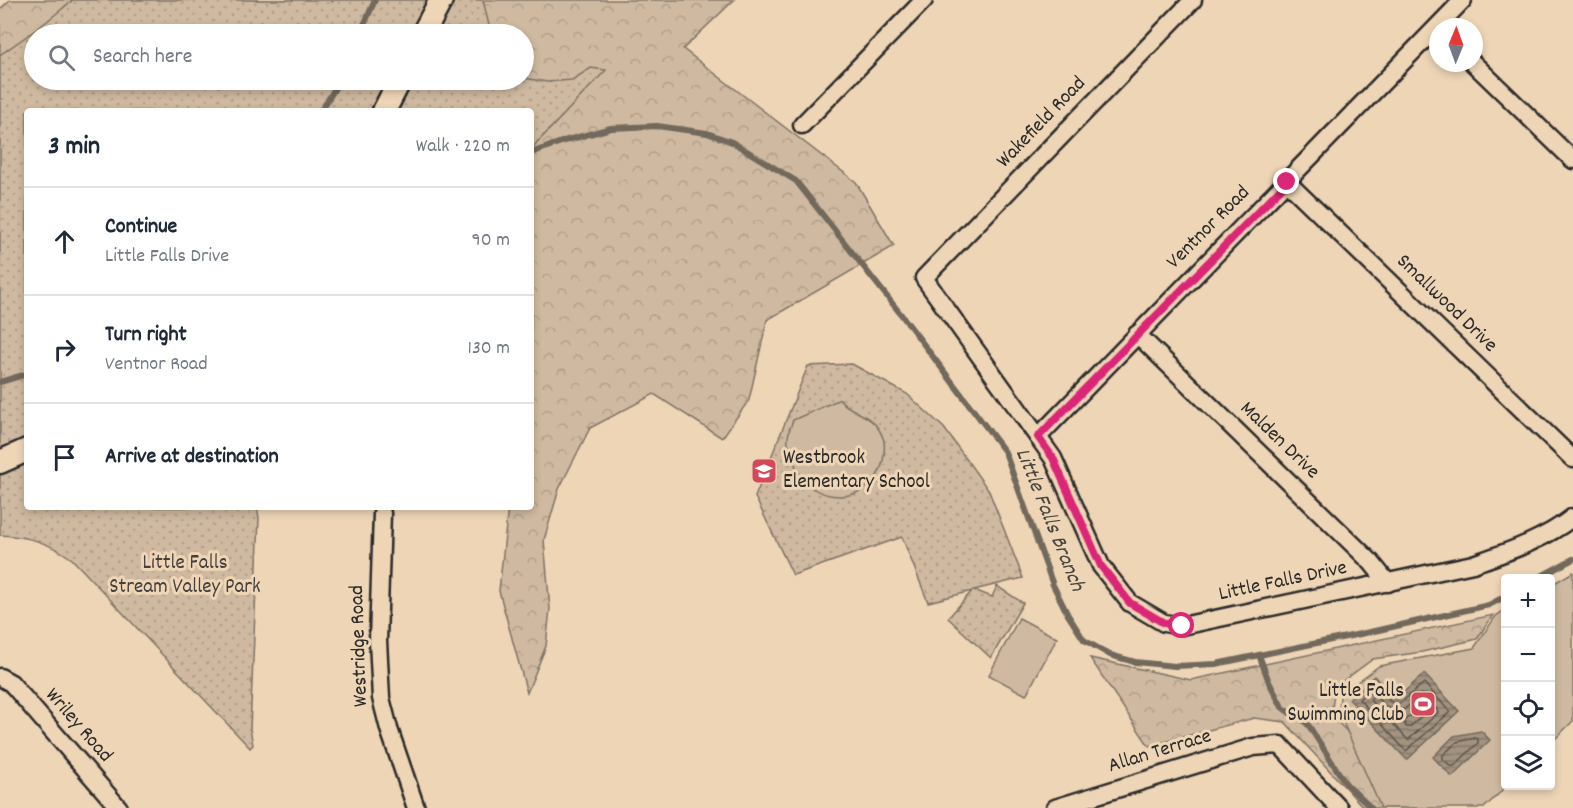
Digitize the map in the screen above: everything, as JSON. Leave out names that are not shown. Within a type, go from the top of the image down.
[{"type":"main road","points":[[428,24],[441,0]]},
{"type":"main road","points":[[386,108],[395,90]]},
{"type":"main road","points":[[0,462],[24,451]]},
{"type":"street","points":[[802,125],[924,0]]},
{"type":"street","name":"Wakefield Road","points":[[924,278],[1193,0]]},
{"type":"street","name":"Ventnor Road","points":[[1446,18],[1463,0]]},
{"type":"street","name":"Ventnor Road","points":[[1038,437],[1429,36]]},
{"type":"street","points":[[1482,72],[1573,160]]},
{"type":"street","name":"Smallwood Drive","points":[[1287,182],[1573,459]]},
{"type":"street","name":"Little Falls Drive","points":[[924,278],[1053,458],[1101,566],[1130,603],[1164,623],[1182,626],[1388,583],[1484,560],[1515,549],[1573,518]]},
{"type":"street","name":"Malden Drive","points":[[1137,334],[1371,562],[1388,583]]},
{"type":"street","name":"Westridge Road","points":[[382,513],[378,641],[381,698],[416,808]]},
{"type":"street","name":"Wriley Road","points":[[0,677],[11,683],[119,808]]},
{"type":"street","name":"Allan Terrace","points":[[1055,808],[1253,747],[1280,746],[1339,808]]},
{"type":"green space","points":[[10,0],[330,0],[332,2],[334,0],[734,0],[683,49],[856,182],[894,246],[767,320],[749,400],[722,438],[654,394],[590,428],[559,489],[544,540],[550,609],[546,646],[527,693],[499,591],[508,510],[534,510],[534,108],[24,108],[24,155],[0,503],[0,9]]},
{"type":"green space","name":"Little Falls Stream Valley Park","points":[[73,0],[330,0],[332,2],[334,0],[483,0],[489,24],[43,24]]},
{"type":"green space","name":"Little Falls Stream Valley Park","points":[[24,38],[24,90],[534,90],[534,80],[547,82],[572,80],[591,68],[606,70],[534,146],[534,108],[24,108],[24,510],[258,510],[250,729],[253,745],[250,748],[72,559],[38,541],[0,535],[0,55]]},
{"type":"green space","points":[[852,364],[907,394],[944,428],[989,491],[1023,578],[974,590],[992,597],[997,586],[1023,603],[991,658],[948,618],[972,591],[928,602],[902,537],[793,575],[755,497],[808,366]]},
{"type":"green space","points":[[840,399],[849,408],[874,423],[879,429],[885,446],[883,461],[873,482],[854,493],[833,496],[822,493],[807,484],[796,466],[788,441],[793,420]]},
{"type":"green space","points":[[1573,572],[1573,721],[1555,739],[1555,628],[1555,583]]},
{"type":"green space","name":"Little Falls Swimming Club","points":[[1501,613],[1501,790],[1503,790],[1484,808],[1381,808],[1339,713],[1340,695],[1379,666],[1474,648],[1496,616]]},
{"type":"green space","points":[[1493,615],[1477,639],[1422,652],[1373,659],[1335,687],[1331,715],[1422,808],[1364,808],[1285,722],[1254,718],[1149,746],[1090,658],[1191,680]]},
{"type":"green space","points":[[1019,618],[1057,638],[1026,695],[989,675]]},
{"type":"water","points":[[1424,674],[1459,711],[1407,760],[1349,699],[1374,676],[1396,699]]},
{"type":"water","points":[[1481,731],[1490,740],[1452,777],[1433,757],[1454,736]]},
{"type":"waterway","points":[[364,24],[375,0]]},
{"type":"waterway","points":[[323,108],[334,90]]},
{"type":"waterway","name":"Little Falls Branch","points":[[534,152],[611,128],[657,126],[707,133],[732,142],[796,181],[1005,452],[1053,585],[1068,615],[1084,640],[1110,655],[1135,662],[1175,666],[1216,664],[1489,605],[1501,599]]},
{"type":"waterway","name":"Little Falls Branch","points":[[0,382],[24,375]]},
{"type":"waterway","name":"Little Falls Branch","points":[[1545,574],[1573,559]]},
{"type":"waterway","points":[[1259,655],[1282,707],[1300,717],[1309,726],[1346,784],[1371,808]]},
{"type":"place","name":"Westbrook Elementary School","points":[[764,471]]},
{"type":"place","name":"Little Falls Swimming Club","points":[[1423,704]]},
{"type":"route","points":[[1182,626],[1164,623],[1130,603],[1101,566],[1053,458],[1038,437],[1287,182]]}]
